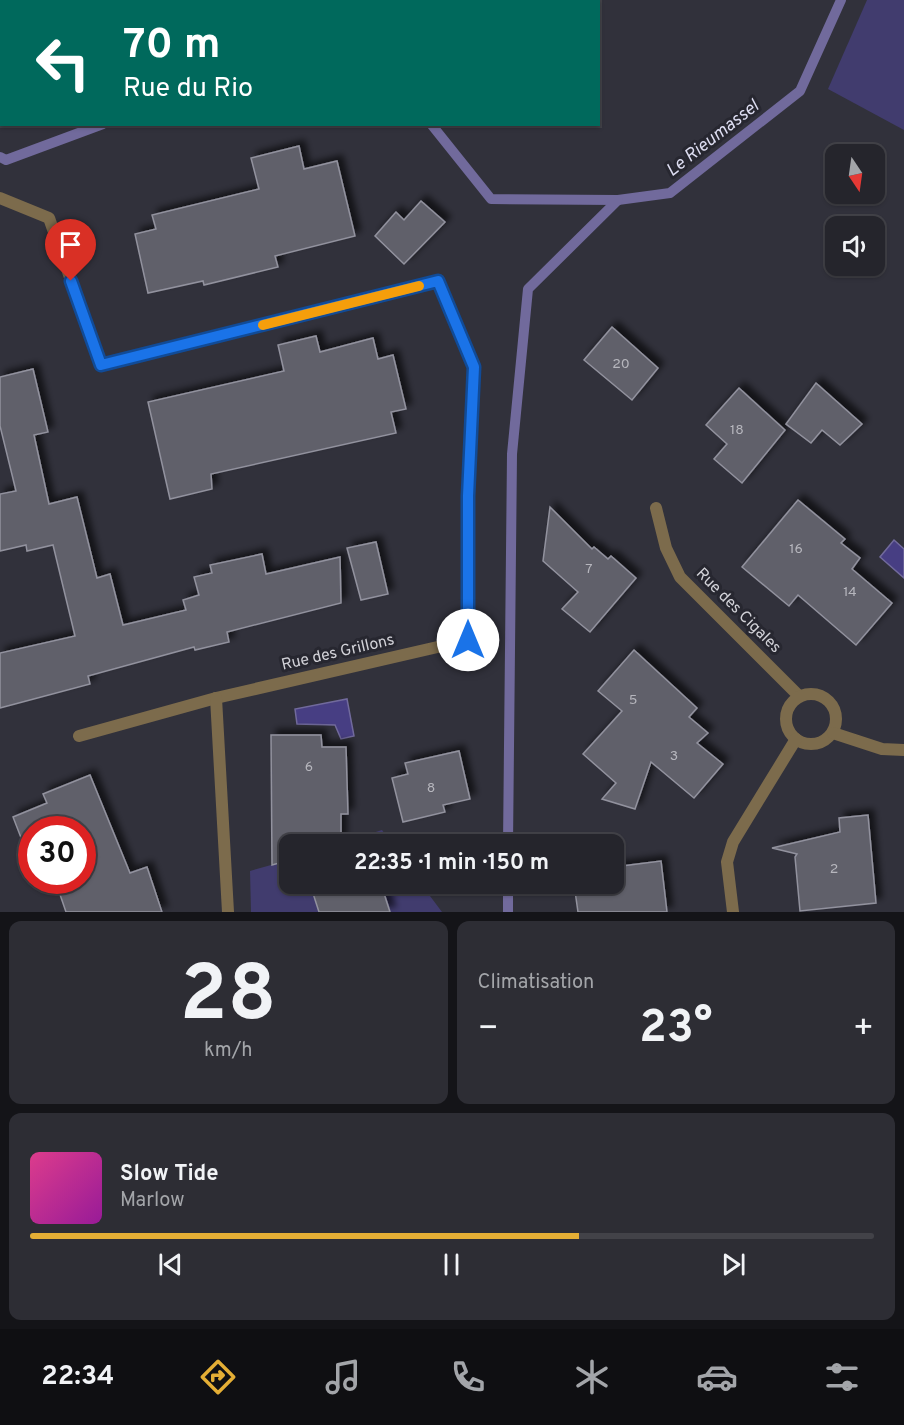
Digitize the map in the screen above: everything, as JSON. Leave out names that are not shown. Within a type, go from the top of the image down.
[{"type":"street","name":"Rue des Grillons","points":[[0,198],[49,218],[101,365],[438,281],[474,367],[468,496],[468,640],[216,698],[79,735]]},
{"type":"street","name":"Rue des Cigales","points":[[656,508],[666,548],[680,577],[799,696]]},
{"type":"street","points":[[810,693],[821,694],[830,701],[836,711],[833,733],[820,743],[804,743],[796,739],[785,722],[786,712],[799,696],[810,693]]},
{"type":"street","points":[[216,698],[228,912]]},
{"type":"street","points":[[833,733],[882,749],[904,750]]},
{"type":"street","points":[[733,912],[727,862],[733,842],[796,739]]},
{"type":"shaded area","points":[[867,0],[904,0],[904,130],[828,89]]},
{"type":"shaded area","points":[[894,540],[904,549],[904,578],[880,557]]},
{"type":"shaded area","points":[[347,699],[354,736],[341,739],[335,725],[297,724],[295,709]]},
{"type":"shaded area","points":[[382,830],[385,834],[369,834]]},
{"type":"shaded area","points":[[279,863],[279,894],[313,894],[319,912],[251,912],[250,871]]},
{"type":"shaded area","points":[[384,894],[428,894],[442,912],[390,912]]},
{"type":"building","points":[[299,146],[304,169],[337,161],[355,236],[275,256],[278,267],[204,285],[203,281],[148,293],[135,234],[156,229],[152,215],[259,189],[251,158]]},
{"type":"building","points":[[421,201],[445,222],[404,264],[375,236],[396,212],[404,220]]},
{"type":"building","points":[[612,327],[658,368],[632,400],[584,360]]},
{"type":"building","points":[[316,336],[320,352],[373,338],[378,359],[393,355],[406,409],[391,412],[396,433],[211,474],[212,489],[170,499],[148,402],[284,371],[278,345]]},
{"type":"building","points":[[33,369],[48,432],[34,435],[49,504],[77,497],[97,578],[110,574],[123,625],[186,610],[183,600],[199,595],[194,577],[212,573],[210,565],[262,554],[266,574],[340,557],[341,603],[227,632],[229,642],[195,650],[194,647],[88,676],[90,684],[0,708],[0,653],[75,636],[53,545],[27,551],[26,545],[0,551],[0,494],[16,491],[0,426],[0,377]]},
{"type":"building","points":[[816,383],[862,424],[840,445],[822,430],[811,443],[786,424]]},
{"type":"building","points":[[739,388],[785,430],[742,483],[714,459],[727,444],[706,425]]},
{"type":"building","points":[[798,500],[845,539],[841,543],[860,558],[852,569],[892,603],[856,645],[798,595],[789,606],[742,567]]},
{"type":"building","points":[[550,507],[592,549],[594,547],[608,559],[611,556],[636,578],[590,632],[562,609],[578,592],[543,561]]},
{"type":"building","points":[[376,542],[388,594],[361,600],[347,548]]},
{"type":"building","points":[[634,650],[697,708],[689,717],[708,733],[697,743],[723,764],[694,798],[651,762],[635,809],[602,799],[616,783],[583,754],[622,711],[598,691]]},
{"type":"building","points":[[271,735],[321,735],[322,747],[346,747],[348,814],[341,814],[341,834],[279,834],[279,863],[272,865]]},
{"type":"building","points":[[459,751],[470,799],[443,805],[445,812],[403,822],[392,778],[408,774],[405,763]]},
{"type":"building","points":[[90,775],[130,873],[147,867],[162,912],[66,912],[60,894],[96,894],[96,816],[18,816],[18,830],[13,817],[47,803],[43,794]]},
{"type":"building","points":[[868,815],[876,903],[800,911],[795,857],[797,854],[772,848],[840,832],[839,818]]},
{"type":"building","points":[[661,861],[667,912],[578,912],[575,894],[624,894],[624,866]]},
{"type":"building","points":[[313,894],[384,894],[390,912],[319,912]]},
{"type":"waterway","name":"Le Rieumassel","points":[[433,126],[491,199],[618,200],[670,193],[800,91],[841,0]]},
{"type":"waterway","name":"Le Rieumassel","points":[[0,157],[6,160],[98,126]]},
{"type":"waterway","points":[[508,834],[512,454],[528,289],[618,200]]},
{"type":"waterway","points":[[508,894],[508,912]]},
{"type":"slow traffic","points":[[263,325],[419,286]]},
{"type":"route","points":[[71,281],[101,365],[438,281],[474,367],[468,496],[468,640]]}]
